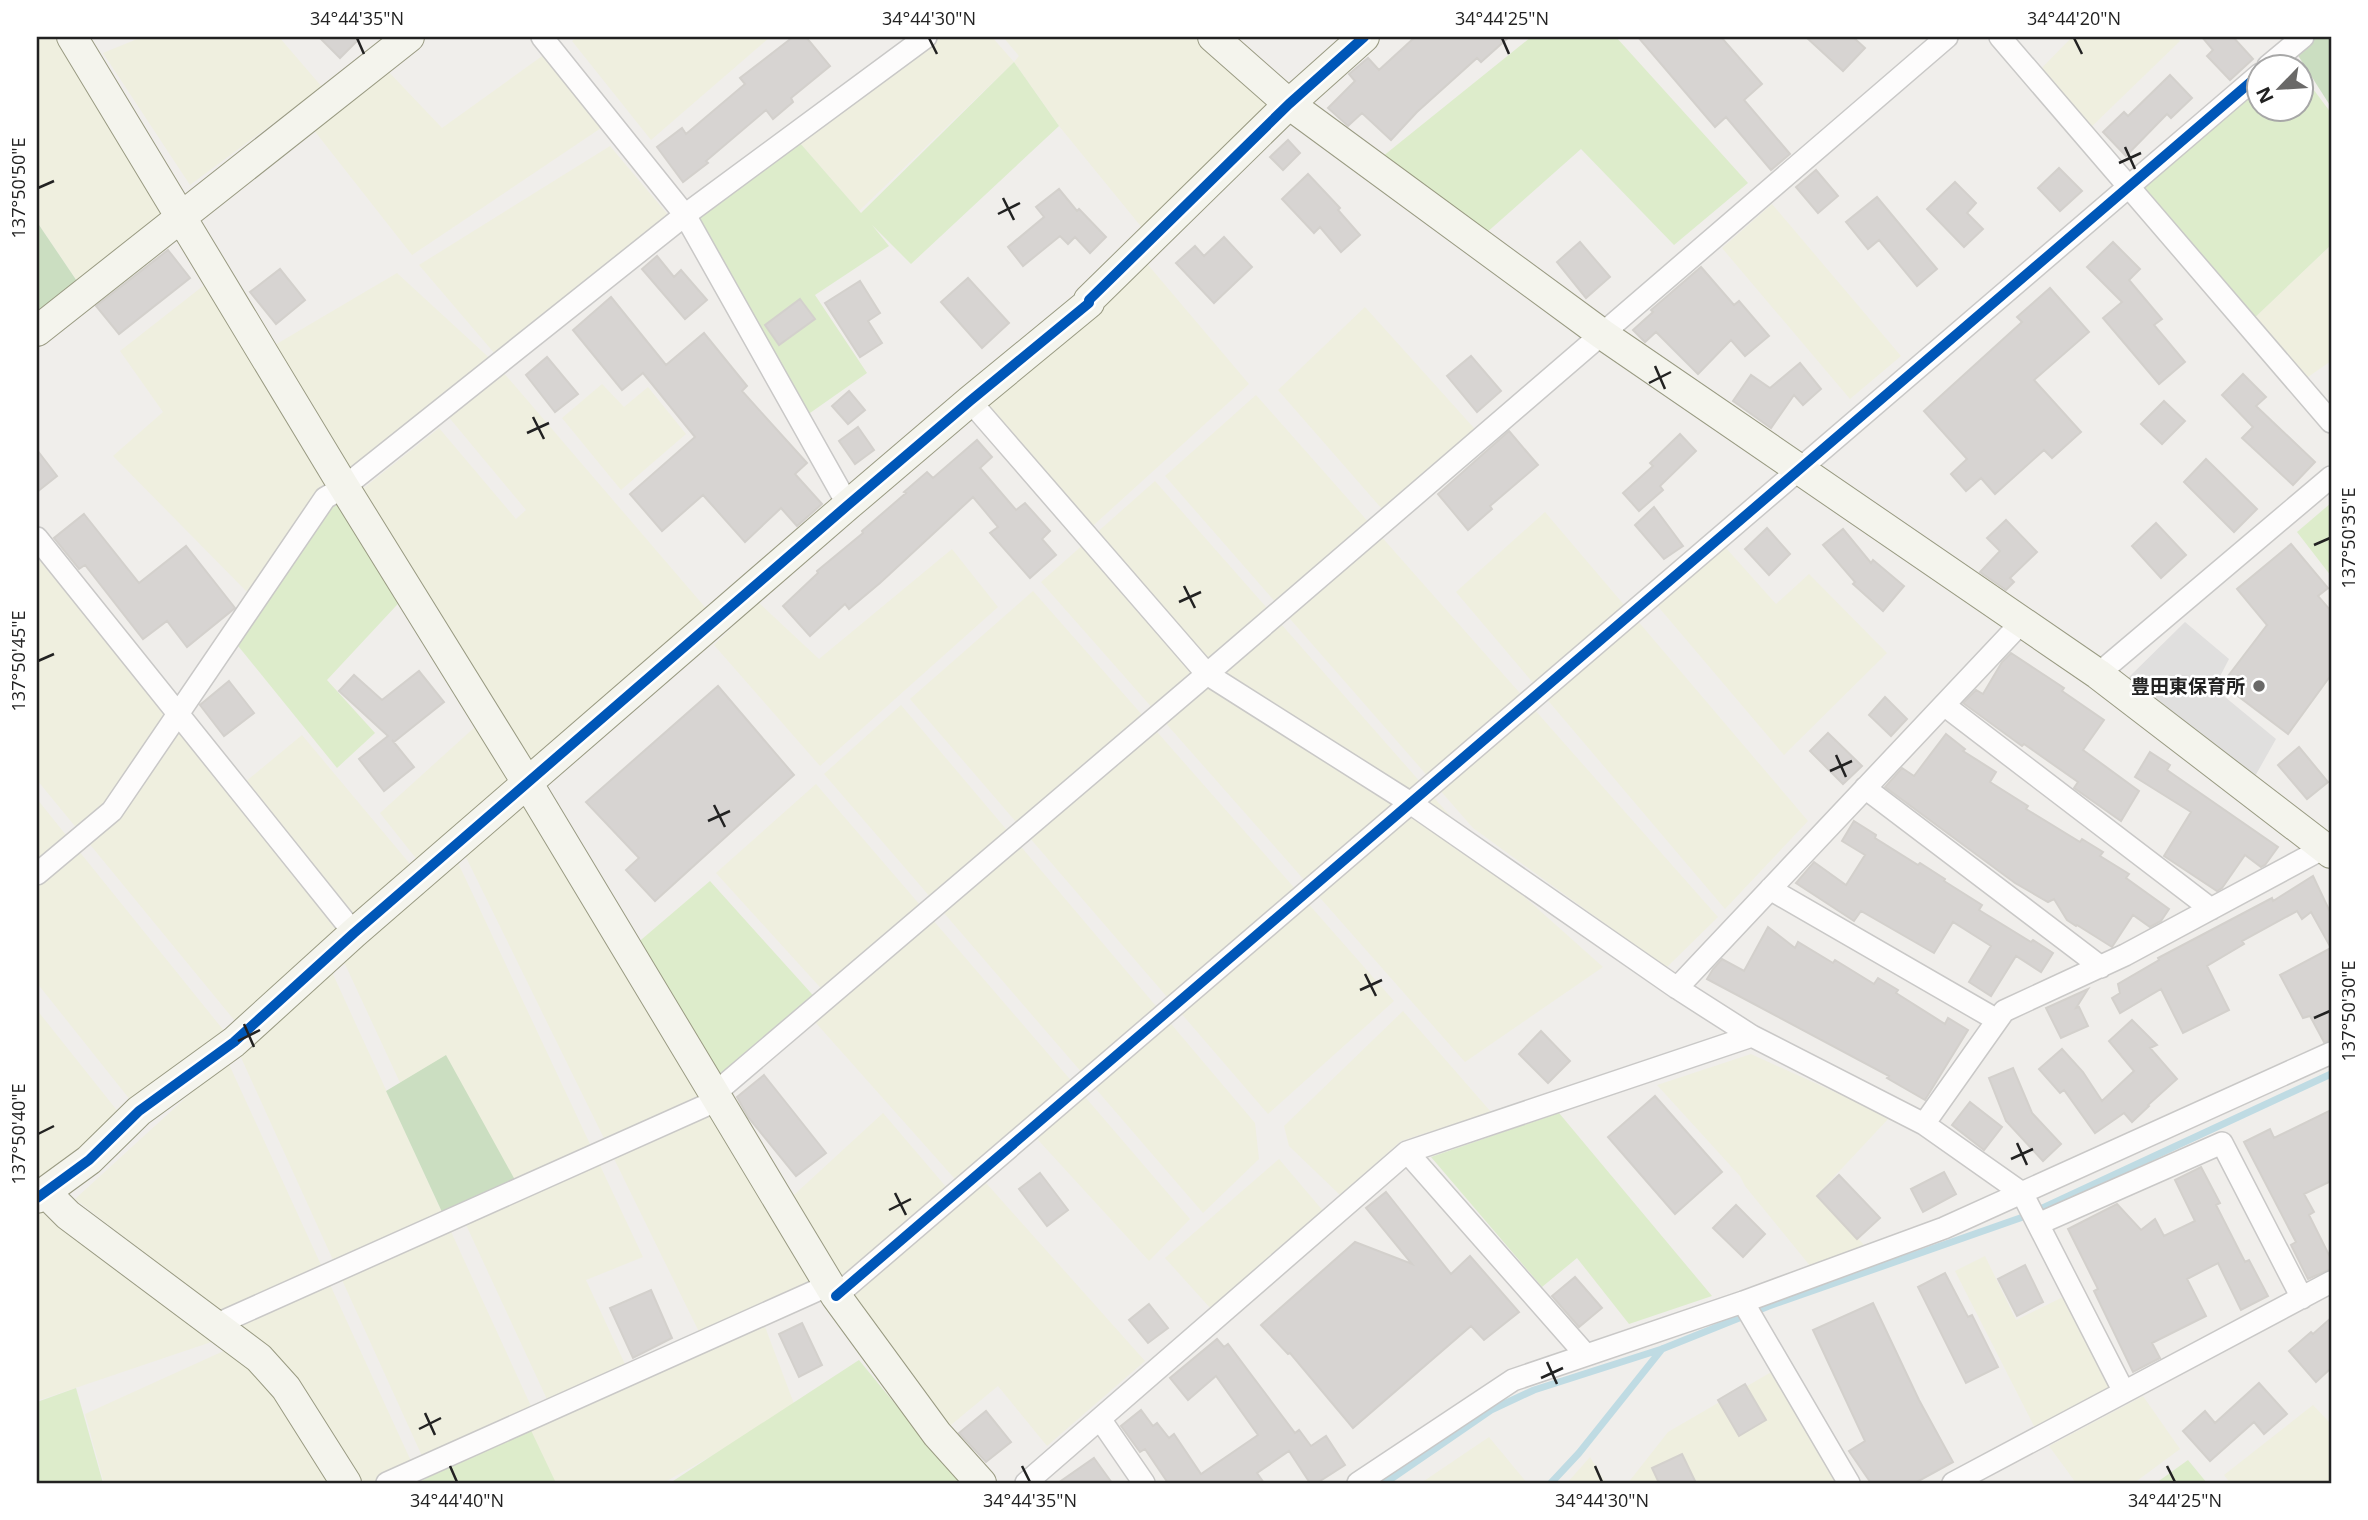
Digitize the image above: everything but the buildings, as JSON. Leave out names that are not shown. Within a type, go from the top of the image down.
[{"type":"street","points":[[72,37],[344,487],[528,784],[832,1291],[937,1434],[981,1483]]},
{"type":"street","points":[[37,331],[409,37]]},
{"type":"street","points":[[542,37],[685,215],[848,505]]},
{"type":"street","points":[[37,874],[112,811],[325,498],[344,487],[685,215],[926,37]]},
{"type":"street","points":[[1213,37],[1289,104],[1602,334],[2098,674],[2328,851],[2101,967],[2004,1011],[1924,1124]]},
{"type":"street","points":[[346,1483],[286,1388],[259,1358],[40,1190],[89,1160],[139,1111],[234,1042],[354,933],[848,505],[1089,303],[1089,300],[1289,104],[1364,37]]},
{"type":"street","points":[[215,1325],[716,1097],[1947,37]]},
{"type":"street","points":[[2000,37],[2331,422]]},
{"type":"street","points":[[2285,52],[2303,37]]},
{"type":"street","points":[[387,1483],[832,1291],[1801,468],[2246,85]]},
{"type":"street","points":[[970,401],[1207,674],[1409,802],[1677,988],[1752,1036],[1924,1124],[2022,1193],[2124,1392]]},
{"type":"street","points":[[2098,674],[2331,477]]},
{"type":"street","points":[[37,538],[354,933]]},
{"type":"street","points":[[1677,988],[2022,622]]},
{"type":"street","points":[[1944,705],[2211,909]]},
{"type":"street","points":[[1865,788],[2101,967]]},
{"type":"street","points":[[1770,889],[1997,1020]]},
{"type":"street","points":[[1026,1483],[1407,1152],[1752,1036]]},
{"type":"street","points":[[1358,1483],[1513,1380],[1743,1302],[1944,1228],[2331,1052]]},
{"type":"street","points":[[2038,1224],[2222,1143],[2301,1298]]},
{"type":"street","points":[[1407,1152],[1586,1355]]},
{"type":"street","points":[[1953,1483],[2331,1282]]},
{"type":"street","points":[[1743,1302],[1849,1483]]},
{"type":"street","points":[[1100,1419],[1144,1483]]},
{"type":"green space","points":[[37,37],[68,37],[182,216],[85,293],[37,222]]},
{"type":"green space","points":[[142,37],[279,37],[322,87],[190,185],[103,53]]},
{"type":"green space","points":[[578,37],[770,37],[651,140],[572,41]]},
{"type":"green space","points":[[926,37],[992,37],[1014,62],[859,211],[793,135]]},
{"type":"green space","points":[[1003,37],[1204,37],[1289,104],[1152,240],[1059,126],[1014,62],[1019,56]]},
{"type":"green space","points":[[1531,37],[1616,37],[1748,183],[1674,245],[1581,149],[1476,242],[1372,165]]},
{"type":"green space","points":[[2072,37],[2176,37],[2180,41],[2083,135],[2034,76]]},
{"type":"green space","points":[[2303,37],[2331,37],[2331,107],[2316,84],[2316,52],[2296,52],[2292,46]]},
{"type":"green space","points":[[552,49],[610,122],[412,255],[313,129],[386,69],[442,128]]},
{"type":"green space","points":[[1014,62],[1059,126],[911,264],[872,225],[889,246],[815,295],[867,373],[800,420],[685,215],[793,135],[861,213]]},
{"type":"green space","points":[[2246,85],[2246,122],[2316,122],[2316,93],[2331,113],[2331,245],[2247,325],[2137,179]]},
{"type":"green space","points":[[610,146],[675,223],[501,361],[419,265]]},
{"type":"green space","points":[[1772,204],[1901,356],[1850,399],[1722,248]]},
{"type":"green space","points":[[37,222],[85,293],[37,331]]},
{"type":"green space","points":[[2331,245],[2331,361],[2298,384],[2247,325]]},
{"type":"green space","points":[[1138,253],[1249,384],[1085,533],[970,401]]},
{"type":"green space","points":[[397,273],[497,365],[716,620],[528,784],[823,1283],[761,1316],[796,1409],[663,1483],[553,1483],[427,1467],[234,1042],[139,1111],[37,983],[37,799],[233,1042],[244,1032],[37,780],[37,539],[354,933],[238,788],[302,735],[420,876],[426,871],[380,813],[486,717],[351,498],[439,428],[516,519],[526,510],[442,409],[340,480],[251,596],[113,456],[163,412],[120,351],[212,279],[263,352]],"holes":[[[459,843],[704,1342],[630,1375],[586,1280],[643,1257],[452,850]],[[338,949],[552,1410],[536,1417],[326,959]]]},
{"type":"green space","points":[[1365,307],[1482,437],[1389,517],[1278,390]]},
{"type":"green space","points":[[602,384],[624,407],[648,387],[686,434],[621,490],[562,418]]},
{"type":"green space","points":[[1256,395],[1718,917],[1666,968],[1473,828],[1165,476]]},
{"type":"green space","points":[[1155,481],[1511,885],[1603,967],[1465,1062],[1041,582]]},
{"type":"green space","points":[[341,489],[409,592],[327,680],[375,733],[337,768],[230,636]]},
{"type":"green space","points":[[2331,503],[2331,576],[2297,532]]},
{"type":"green space","points":[[1545,512],[1808,821],[1725,909],[1456,592]]},
{"type":"green space","points":[[1718,539],[1776,604],[1809,574],[1887,653],[1784,755],[1650,597]]},
{"type":"green space","points":[[952,549],[998,607],[820,766],[714,645],[758,602],[819,659]]},
{"type":"green space","points":[[1033,591],[1394,1001],[1268,1114],[910,699]]},
{"type":"green space","points":[[901,705],[1255,1123],[1259,1159],[1203,1213],[824,774]]},
{"type":"green space","points":[[816,784],[1190,1219],[1149,1261],[1029,1130],[978,1174],[1145,1361],[1047,1446],[998,1386],[946,1429],[836,1296],[782,1206],[883,1113],[953,1195],[962,1187],[808,1014],[828,996],[716,873]]},
{"type":"green space","points":[[710,881],[820,1003],[714,1094],[628,951]]},
{"type":"green space","points":[[37,1010],[127,1123],[46,1193],[37,1178]]},
{"type":"green space","points":[[1403,1011],[1491,1112],[1401,1141],[1340,1195],[1289,1146],[1284,1126]]},
{"type":"green space","points":[[1751,1054],[1890,1117],[1817,1195],[1864,1245],[1811,1267],[1745,1186],[1740,1176],[1657,1085]]},
{"type":"green space","points":[[446,1055],[520,1189],[442,1212],[386,1091]]},
{"type":"green space","points":[[227,1060],[416,1472],[387,1483],[104,1483],[85,1414],[239,1344],[217,1309],[75,1199]]},
{"type":"green space","points":[[1559,1113],[1712,1296],[1629,1324],[1577,1258],[1542,1287],[1431,1157]]},
{"type":"green space","points":[[1279,1159],[1324,1212],[1212,1310],[1165,1258]]},
{"type":"green space","points":[[37,1206],[229,1336],[37,1401]]},
{"type":"green space","points":[[1985,1256],[2016,1320],[2067,1295],[2114,1385],[2035,1428],[1955,1271]]},
{"type":"green space","points":[[859,1360],[960,1483],[670,1483]]},
{"type":"green space","points":[[1773,1371],[1842,1483],[1628,1483],[1668,1432]]},
{"type":"green space","points":[[76,1388],[103,1483],[37,1483],[37,1402]]},
{"type":"green space","points":[[2143,1396],[2180,1449],[2134,1483],[2076,1483],[2049,1446]]},
{"type":"green space","points":[[2313,1405],[2331,1424],[2331,1483],[2230,1483],[2224,1475]]},
{"type":"green space","points":[[527,1422],[556,1483],[418,1483]]},
{"type":"green space","points":[[1489,1437],[1527,1483],[1421,1483]]},
{"type":"green space","points":[[1590,1457],[1606,1483],[1567,1483]]},
{"type":"green space","points":[[2188,1460],[2207,1483],[2156,1483]]},
{"type":"shaded area","points":[[2185,622],[2229,659],[2214,688],[2276,739],[2254,778],[2125,681]]},
{"type":"waterway","points":[[1385,1483],[1491,1410],[1534,1390],[1662,1349],[1769,1306],[2023,1217],[2331,1074]]},
{"type":"waterway","points":[[1551,1483],[1579,1453],[1662,1349]]},
{"type":"cycle path","points":[[37,1198],[89,1160],[139,1111],[234,1042],[354,933],[848,505],[1089,303],[1089,300],[1289,104],[1364,37]]},
{"type":"cycle path","points":[[836,1296],[2246,86]]},
{"type":"place","name":"豊田東保育所","points":[[2259,686]]}]
